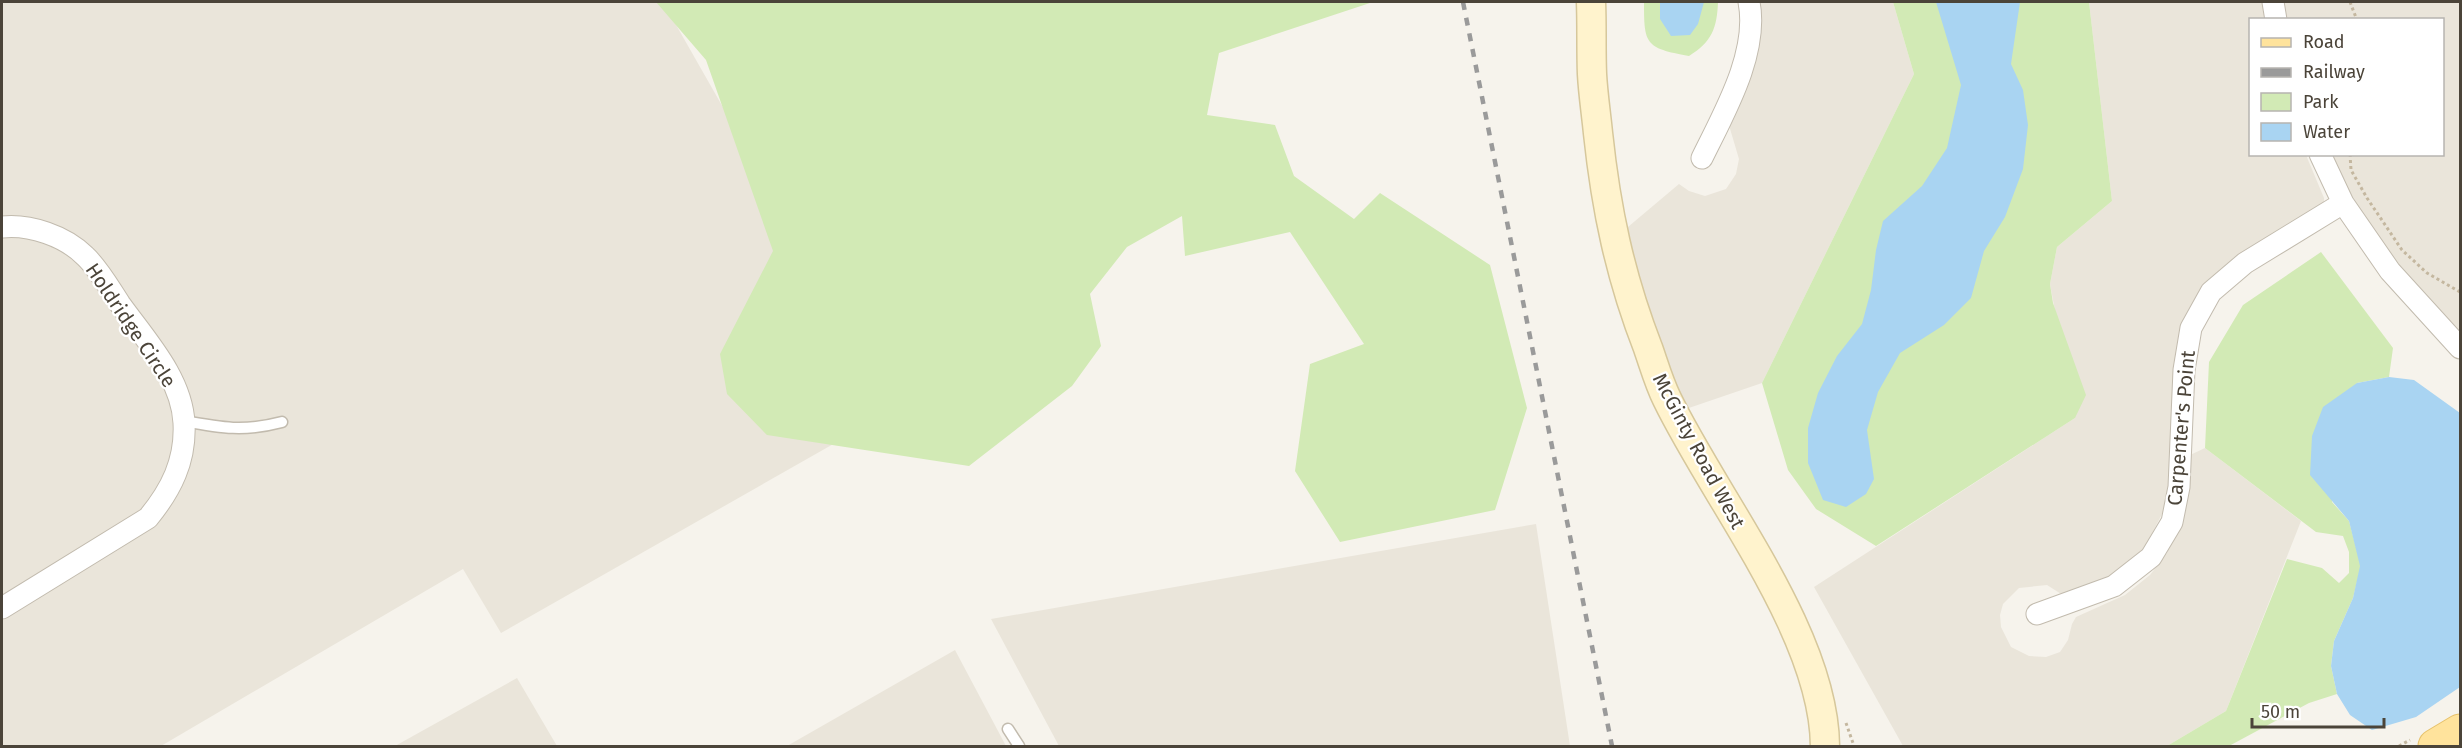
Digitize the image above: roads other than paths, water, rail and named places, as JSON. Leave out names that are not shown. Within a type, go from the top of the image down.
[{"type":"main road","name":"McGinty Road West","points":[[1591,2],[1592,75],[1602,176],[1612,231],[1633,308],[1666,398],[1709,477],[1771,582],[1804,651],[1820,707],[1825,747]]},
{"type":"main road","points":[[2434,747],[2460,731]]},
{"type":"street","points":[[1702,158],[1744,64],[1752,15],[1749,2]]},
{"type":"street","points":[[2273,2],[2276,18]]},
{"type":"street","points":[[2321,156],[2343,203],[2390,271],[2460,348]]},
{"type":"street","name":"Carpenter's Point","points":[[2037,614],[2114,586],[2151,557],[2172,522],[2179,487],[2184,370],[2191,328],[2211,292],[2245,263],[2343,203]]},
{"type":"street","name":"Holdridge Circle","points":[[2,227],[37,230],[63,240],[86,256],[168,372],[178,395],[184,421],[184,449],[177,474],[165,497],[148,518],[2,608]]},
{"type":"lane","points":[[184,421],[223,428],[256,429],[282,422]]},
{"type":"lane","points":[[1008,729],[1019,747]]},
{"type":"water","points":[[1660,2],[1704,2],[1698,24],[1690,35],[1671,36],[1660,19]]},
{"type":"water","points":[[1936,2],[2020,2],[2011,64],[2023,90],[2028,125],[2023,169],[2005,217],[1984,251],[1971,298],[1944,325],[1900,353],[1878,392],[1867,430],[1874,479],[1866,494],[1846,507],[1823,500],[1808,463],[1808,428],[1818,393],[1837,356],[1862,324],[1871,290],[1876,250],[1883,221],[1922,186],[1947,148],[1961,85]]},
{"type":"water","points":[[2389,377],[2414,380],[2460,413],[2460,687],[2416,717],[2372,730],[2350,715],[2337,694],[2331,666],[2334,641],[2353,598],[2360,566],[2349,521],[2310,475],[2312,436],[2323,407],[2357,383]]},
{"type":"railway","points":[[1463,2],[1612,746]]}]
